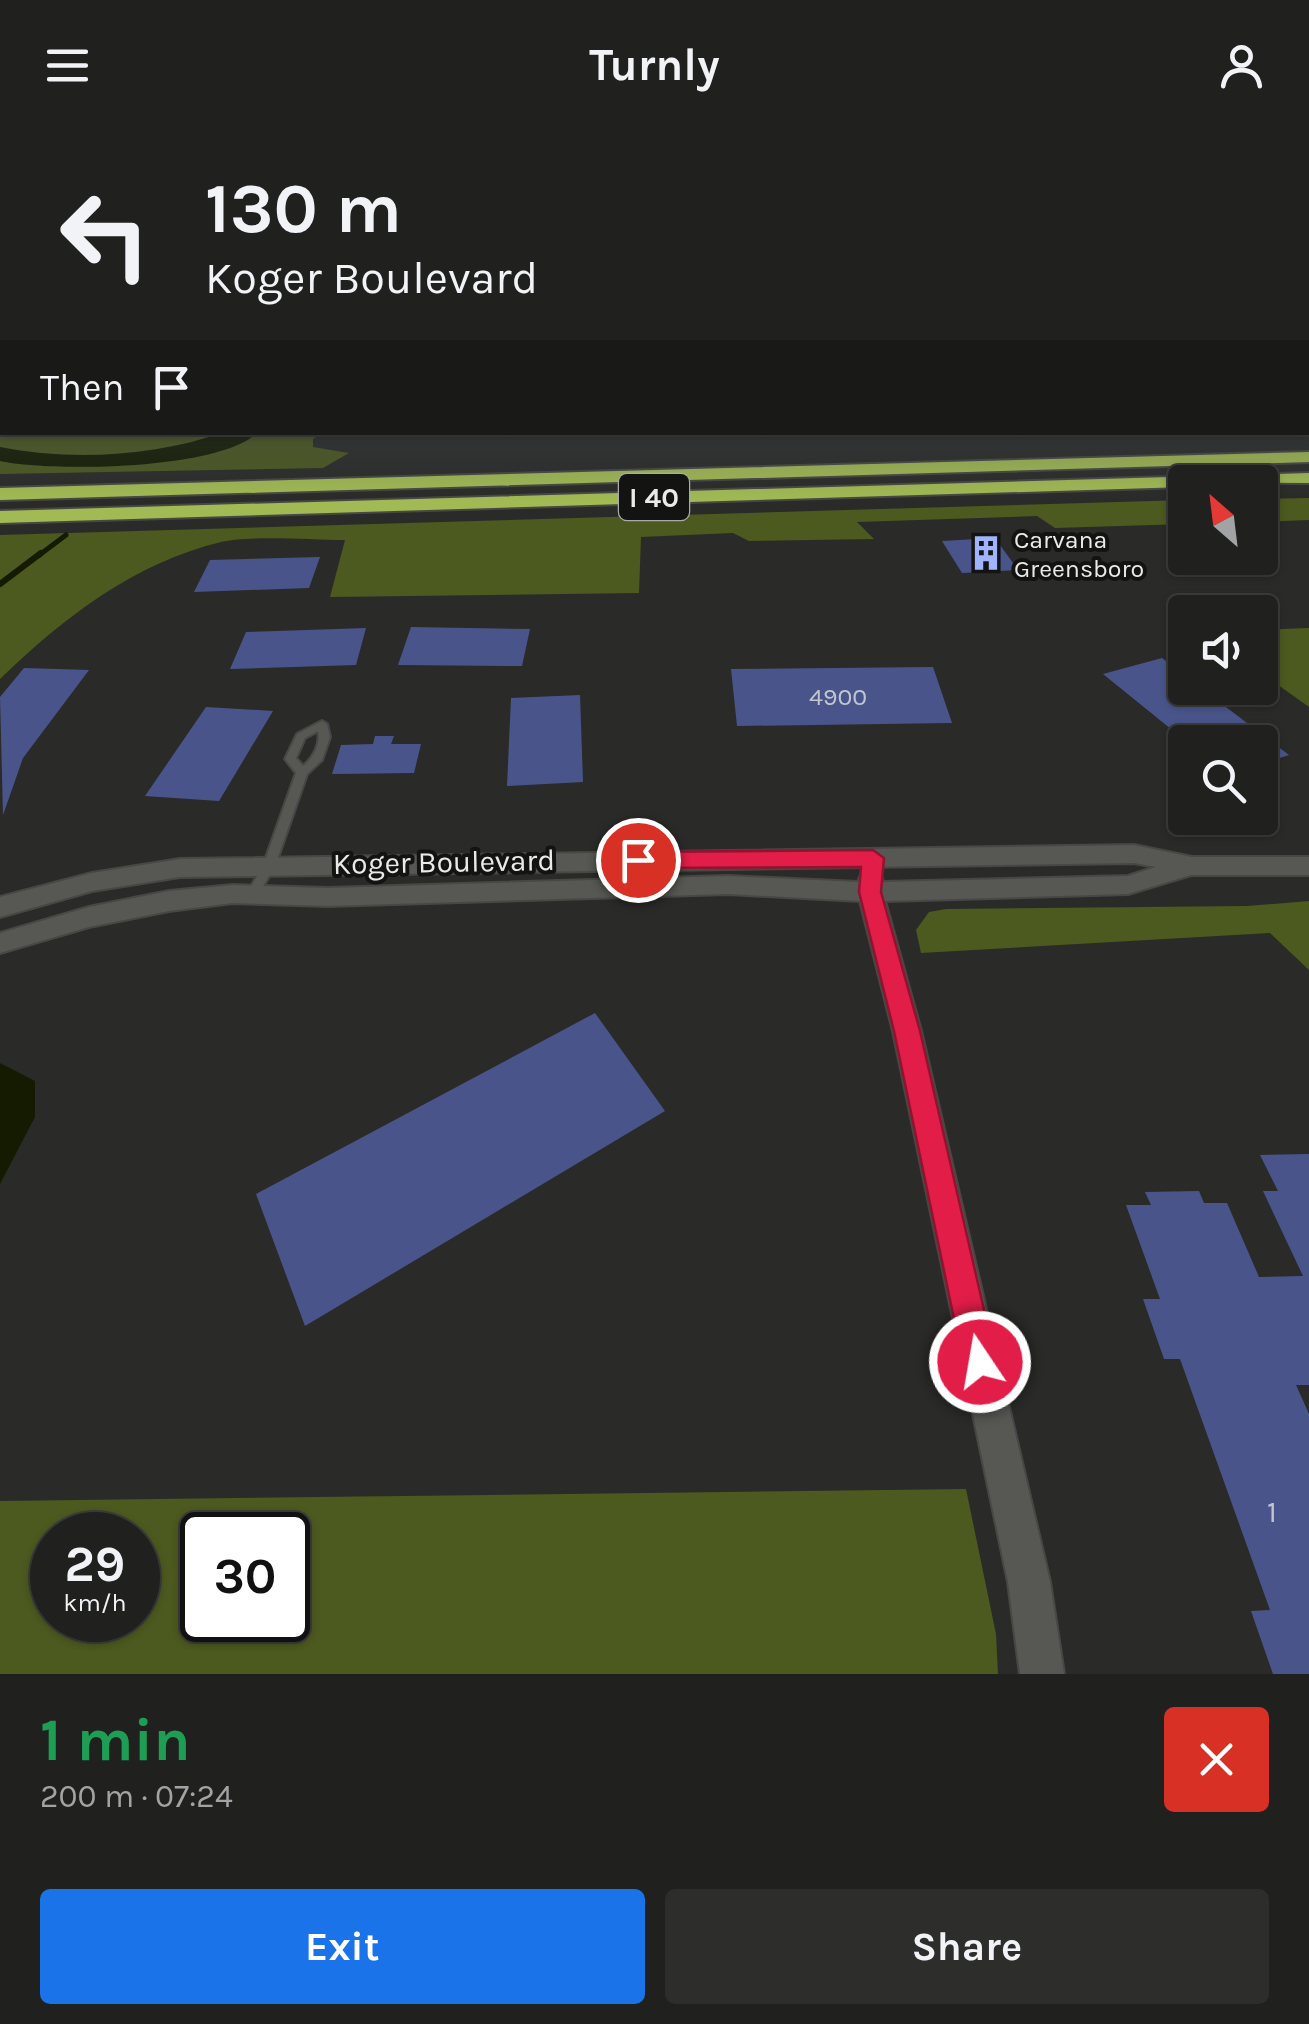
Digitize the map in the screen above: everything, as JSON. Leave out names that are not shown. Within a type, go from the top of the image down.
[{"type":"highway","name":"I 40","points":[[0,494],[1309,457]]},
{"type":"highway","name":"I 40","points":[[0,517],[1309,478]]},
{"type":"street","name":"Koger Boulevard","points":[[0,907],[92,882],[180,868],[872,875],[1128,885],[1192,866],[1309,866]]},
{"type":"street","name":"Koger Boulevard","points":[[0,942],[89,917],[169,901],[252,895],[328,897],[728,885],[872,875]]},
{"type":"street","points":[[872,875],[1024,1563],[1042,1674]]},
{"type":"lane","points":[[252,895],[268,866],[302,772]]},
{"type":"green space","points":[[0,435],[319,435],[313,439],[313,447],[349,453],[323,468],[0,474]]},
{"type":"green space","points":[[1309,498],[1309,520],[1278,521],[1278,499]]},
{"type":"green space","points":[[1168,501],[1168,525],[1055,528],[1037,516],[857,522],[874,539],[749,541],[733,533],[641,537],[639,593],[330,597],[345,540],[234,540],[189,551],[129,578],[75,614],[0,679],[0,535]]},
{"type":"green space","points":[[1309,628],[1309,707],[1278,685],[1278,629]]},
{"type":"green space","points":[[1309,901],[1309,970],[1270,933],[921,953],[916,930],[929,912],[946,909],[1247,906]]},
{"type":"green space","points":[[966,1489],[996,1634],[998,1674],[0,1674],[0,1501]]},
{"type":"shaded area","points":[[0,1063],[35,1081],[35,1117],[0,1184]]},
{"type":"building","name":"Carvana Greensboro","points":[[995,538],[1018,570],[962,573],[942,541]]},
{"type":"building","points":[[320,557],[309,588],[194,592],[210,560]]},
{"type":"building","points":[[411,627],[530,629],[522,666],[398,665]]},
{"type":"building","points":[[366,628],[356,665],[230,669],[246,632]]},
{"type":"building","points":[[1162,658],[1168,662],[1168,705],[1223,705],[1250,725],[1168,727],[1103,674]]},
{"type":"building","points":[[933,667],[952,723],[737,726],[731,669]]},
{"type":"building","points":[[24,668],[89,670],[23,758],[3,815],[0,697]]},
{"type":"building","points":[[580,695],[583,782],[507,786],[511,698]]},
{"type":"building","points":[[206,707],[273,711],[219,801],[145,796]]},
{"type":"building","points":[[375,736],[394,736],[391,744],[421,744],[414,773],[332,774],[341,745],[373,744]]},
{"type":"building","points":[[1278,747],[1289,755],[1278,758]]},
{"type":"building","points":[[595,1013],[665,1111],[305,1326],[256,1194]]},
{"type":"building","points":[[1309,1154],[1309,1385],[1296,1385],[1309,1414],[1309,1674],[1273,1674],[1251,1611],[1270,1610],[1180,1359],[1164,1359],[1143,1299],[1160,1299],[1126,1205],[1151,1205],[1145,1192],[1199,1191],[1204,1203],[1227,1203],[1259,1277],[1303,1276],[1263,1191],[1278,1191],[1260,1155]]},
{"type":"waterway","points":[[0,454],[54,461],[124,459],[193,448],[238,435]]},
{"type":"waterway","points":[[38,556],[66,535]]},
{"type":"waterway","points":[[0,584],[41,553]]},
{"type":"place","name":"Carvana Greensboro","points":[[986,553]]},
{"type":"route","points":[[638,860],[873,858],[870,892],[907,1031],[980,1362]]}]
